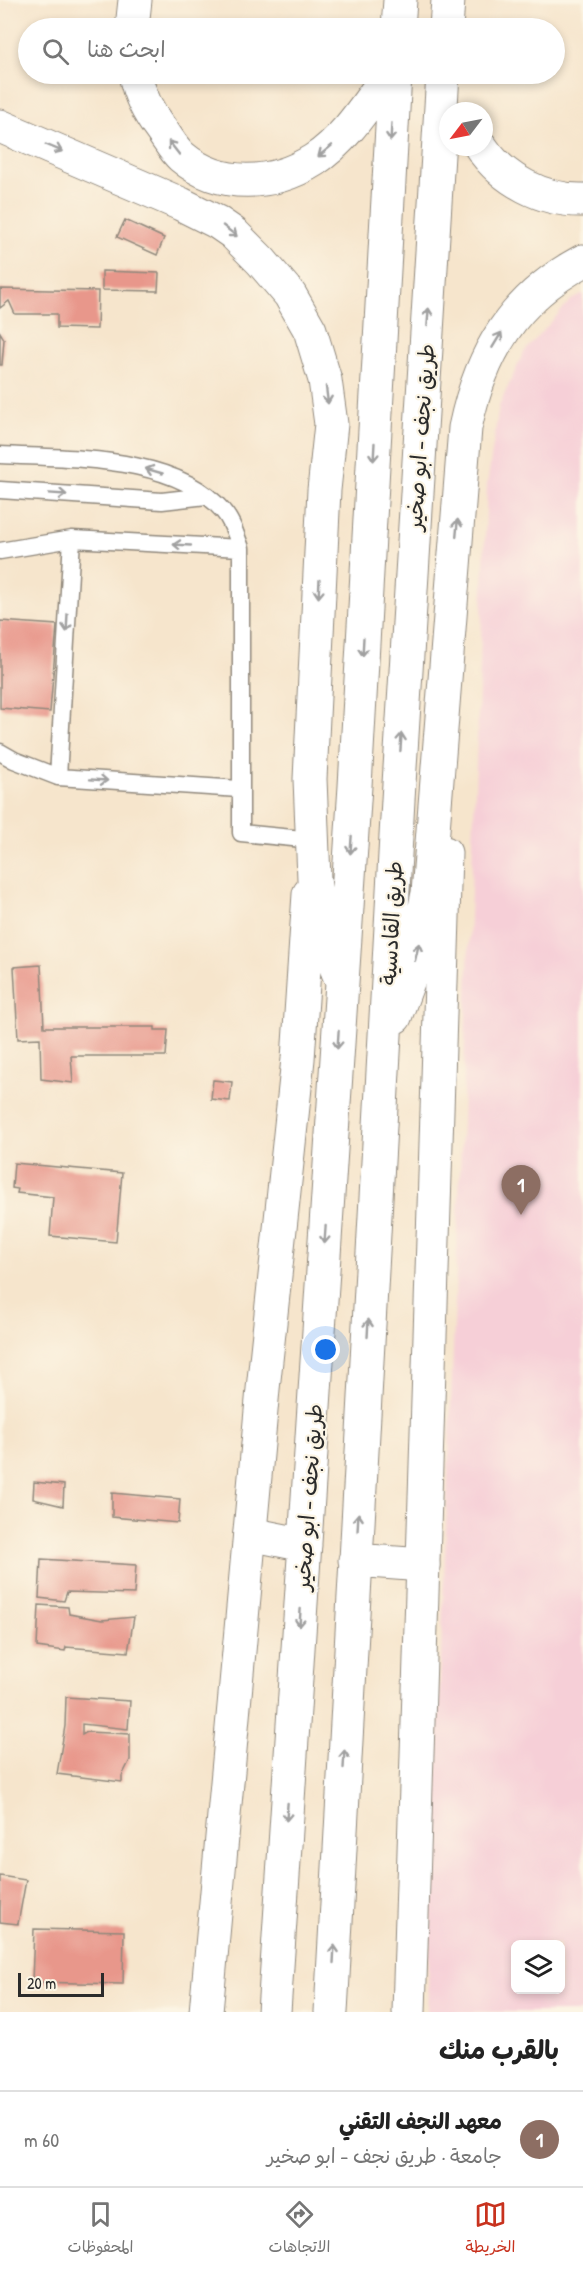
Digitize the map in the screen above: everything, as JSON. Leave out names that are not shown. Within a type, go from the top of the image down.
[{"type":"main road","points":[[133,18],[135,0]]},
{"type":"main road","points":[[399,18],[400,0]]},
{"type":"main road","points":[[447,18],[448,0]]},
{"type":"main road","points":[[138,84],[143,102],[180,156],[198,167],[223,177],[253,181],[272,178],[315,159],[351,126],[382,84]]},
{"type":"main road","name":"طريق نجف - ابو صخير","points":[[355,786],[394,84]]},
{"type":"main road","name":"طريق نجف - ابو صخير","points":[[398,800],[442,84]]},
{"type":"main road","points":[[452,84],[459,102]]},
{"type":"main road","points":[[0,126],[217,222],[233,233],[261,261],[290,295],[310,330],[325,380],[330,424],[324,490],[310,779],[312,840],[316,906],[321,931],[329,956],[342,982]]},
{"type":"main road","points":[[489,156],[499,167],[523,185],[541,194],[583,200]]},
{"type":"main road","points":[[331,2012],[384,1046],[412,971],[428,893],[465,428],[470,404],[484,364],[498,337],[520,309],[562,273],[583,261]]},
{"type":"main road","points":[[409,2012],[454,569]]},
{"type":"main road","name":"طريق القادسية","points":[[342,982],[355,786]]},
{"type":"main road","name":"طريق القادسية","points":[[384,1046],[398,800]]},
{"type":"main road","points":[[206,2012],[263,1389],[298,1059],[312,840]]},
{"type":"main road","name":"طريق نجف - ابو صخير","points":[[274,2012],[342,982]]},
{"type":"main road","points":[[250,1534],[305,1545]]},
{"type":"main road","points":[[355,1560],[423,1565]]},
{"type":"lane","points":[[0,455],[133,465],[168,474],[206,496],[223,511],[234,529],[241,548],[240,833],[312,840]]},
{"type":"lane","points":[[0,490],[162,501],[206,496]]},
{"type":"lane","points":[[0,551],[72,539],[241,548]]},
{"type":"lane","points":[[58,777],[72,539]]},
{"type":"lane","points":[[0,560],[22,548]]},
{"type":"lane","points":[[0,752],[14,760],[58,777],[239,789]]},
{"type":"shaded area","points":[[583,294],[583,2012],[427,2012],[487,485],[499,406],[524,352],[571,300]]},
{"type":"building","points":[[125,220],[164,238],[157,255],[117,237]]},
{"type":"building","points":[[102,271],[159,273],[158,291],[102,290]]},
{"type":"building","points":[[0,289],[98,291],[97,329],[57,328],[57,314],[15,314],[9,301],[0,308]]},
{"type":"building","points":[[0,332],[4,339],[2,365],[0,365]]},
{"type":"building","points":[[0,621],[57,625],[50,712],[0,708]]},
{"type":"building","points":[[41,965],[44,1027],[155,1027],[155,1030],[168,1030],[166,1056],[71,1056],[73,1083],[41,1079],[40,1038],[18,1039],[14,967]]},
{"type":"building","points":[[213,1080],[232,1082],[230,1101],[211,1099]]},
{"type":"building","points":[[14,1163],[122,1173],[116,1242],[50,1236],[53,1197],[17,1193],[18,1189],[12,1188]]},
{"type":"building","points":[[34,1482],[64,1485],[63,1506],[33,1499]]},
{"type":"building","points":[[112,1493],[180,1499],[178,1523],[112,1517]]},
{"type":"building","points":[[41,1559],[136,1565],[134,1594],[67,1592],[64,1601],[39,1598]]},
{"type":"building","points":[[39,1605],[68,1607],[69,1614],[102,1620],[134,1617],[128,1652],[66,1647],[65,1651],[37,1647]]},
{"type":"building","points":[[66,1697],[130,1701],[128,1729],[82,1724],[82,1735],[87,1732],[130,1734],[130,1760],[122,1776],[122,1782],[57,1774],[65,1726]]},
{"type":"building","points":[[0,1876],[26,1880],[18,1924],[0,1922]]},
{"type":"building","points":[[34,1929],[124,1931],[123,1984],[32,1982]]},
{"type":"place","name":"معهد النجف التقني","points":[[521,1215]]}]
